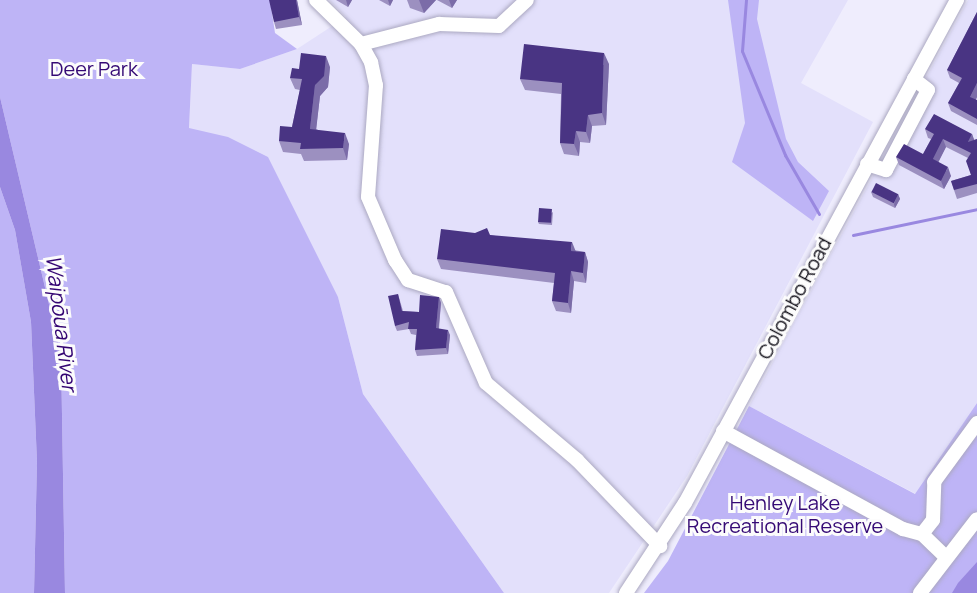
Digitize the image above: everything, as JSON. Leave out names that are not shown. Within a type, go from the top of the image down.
[{"type":"street","points":[[316,0],[361,44],[376,85],[368,197],[395,260],[408,280],[446,292],[486,383],[577,460],[660,546]]},
{"type":"street","points":[[361,44],[439,24],[499,26],[527,0]]},
{"type":"street","name":"Colombo Road","points":[[626,593],[660,546],[957,0]]},
{"type":"street","points":[[867,164],[886,170],[928,90],[914,79]]},
{"type":"street","points":[[922,534],[933,520],[934,482],[977,423]]},
{"type":"street","points":[[723,431],[903,529],[922,534],[945,556]]},
{"type":"street","points":[[920,593],[945,556],[977,519]]},
{"type":"shaded area","points":[[329,0],[848,0],[801,83],[873,122],[687,476],[609,593],[504,593],[363,394],[338,297],[189,128],[192,64],[240,69],[297,49],[346,17]]},
{"type":"shaded area","points":[[968,0],[977,0],[977,403],[916,494],[749,406]]},
{"type":"shaded area","points":[[0,97],[61,355],[65,593],[34,593],[37,462],[31,322],[15,230],[0,187]]},
{"type":"shaded area","points":[[977,562],[977,593],[952,593],[958,583]]},
{"type":"green space","name":"Deer Park","points":[[0,0],[270,0],[275,33],[297,49],[240,69],[192,64],[189,128],[228,137],[268,157],[338,297],[363,394],[504,593],[65,593],[61,355],[0,97]]},
{"type":"green space","points":[[728,0],[759,0],[757,19],[786,139],[798,162],[829,191],[813,221],[732,162],[745,123]]},
{"type":"green space","points":[[0,187],[15,230],[31,322],[37,462],[34,593],[0,593]]},
{"type":"green space","name":"Henley Lake Recreational Reserve","points":[[977,403],[977,593],[644,593],[668,561],[749,406],[915,494]]},
{"type":"building","points":[[269,0],[296,0],[299,17],[274,22]]},
{"type":"building","points":[[977,12],[977,83],[970,97],[977,100],[977,119],[948,103],[962,78],[947,70]]},
{"type":"building","points":[[524,44],[604,53],[602,113],[588,115],[586,132],[576,131],[574,144],[560,143],[562,83],[520,79]]},
{"type":"building","points":[[301,53],[326,56],[324,76],[315,85],[310,129],[345,133],[343,148],[300,149],[301,143],[279,141],[280,126],[292,127],[302,79],[290,78],[292,68],[299,69]]},
{"type":"building","points":[[934,114],[972,134],[968,142],[977,139],[977,184],[954,190],[951,181],[971,175],[966,161],[971,153],[943,139],[933,159],[948,167],[941,181],[896,157],[904,144],[923,154],[934,134],[925,129]]},
{"type":"building","points":[[876,183],[898,194],[894,203],[871,192]]},
{"type":"building","points":[[539,208],[552,209],[551,223],[538,222]]},
{"type":"building","points":[[487,228],[490,235],[572,242],[571,251],[585,252],[583,273],[571,271],[568,303],[552,301],[555,273],[437,259],[441,229],[475,233]]},
{"type":"building","points":[[398,294],[402,311],[419,312],[420,295],[439,297],[436,328],[448,330],[446,348],[415,350],[417,329],[408,329],[409,322],[395,326],[388,296]]},
{"type":"waterway","points":[[746,0],[742,51],[785,155],[819,214]]},
{"type":"waterway","points":[[853,235],[977,209]]},
{"type":"water label","name":"Waipōua River","points":[[62,323]]}]
